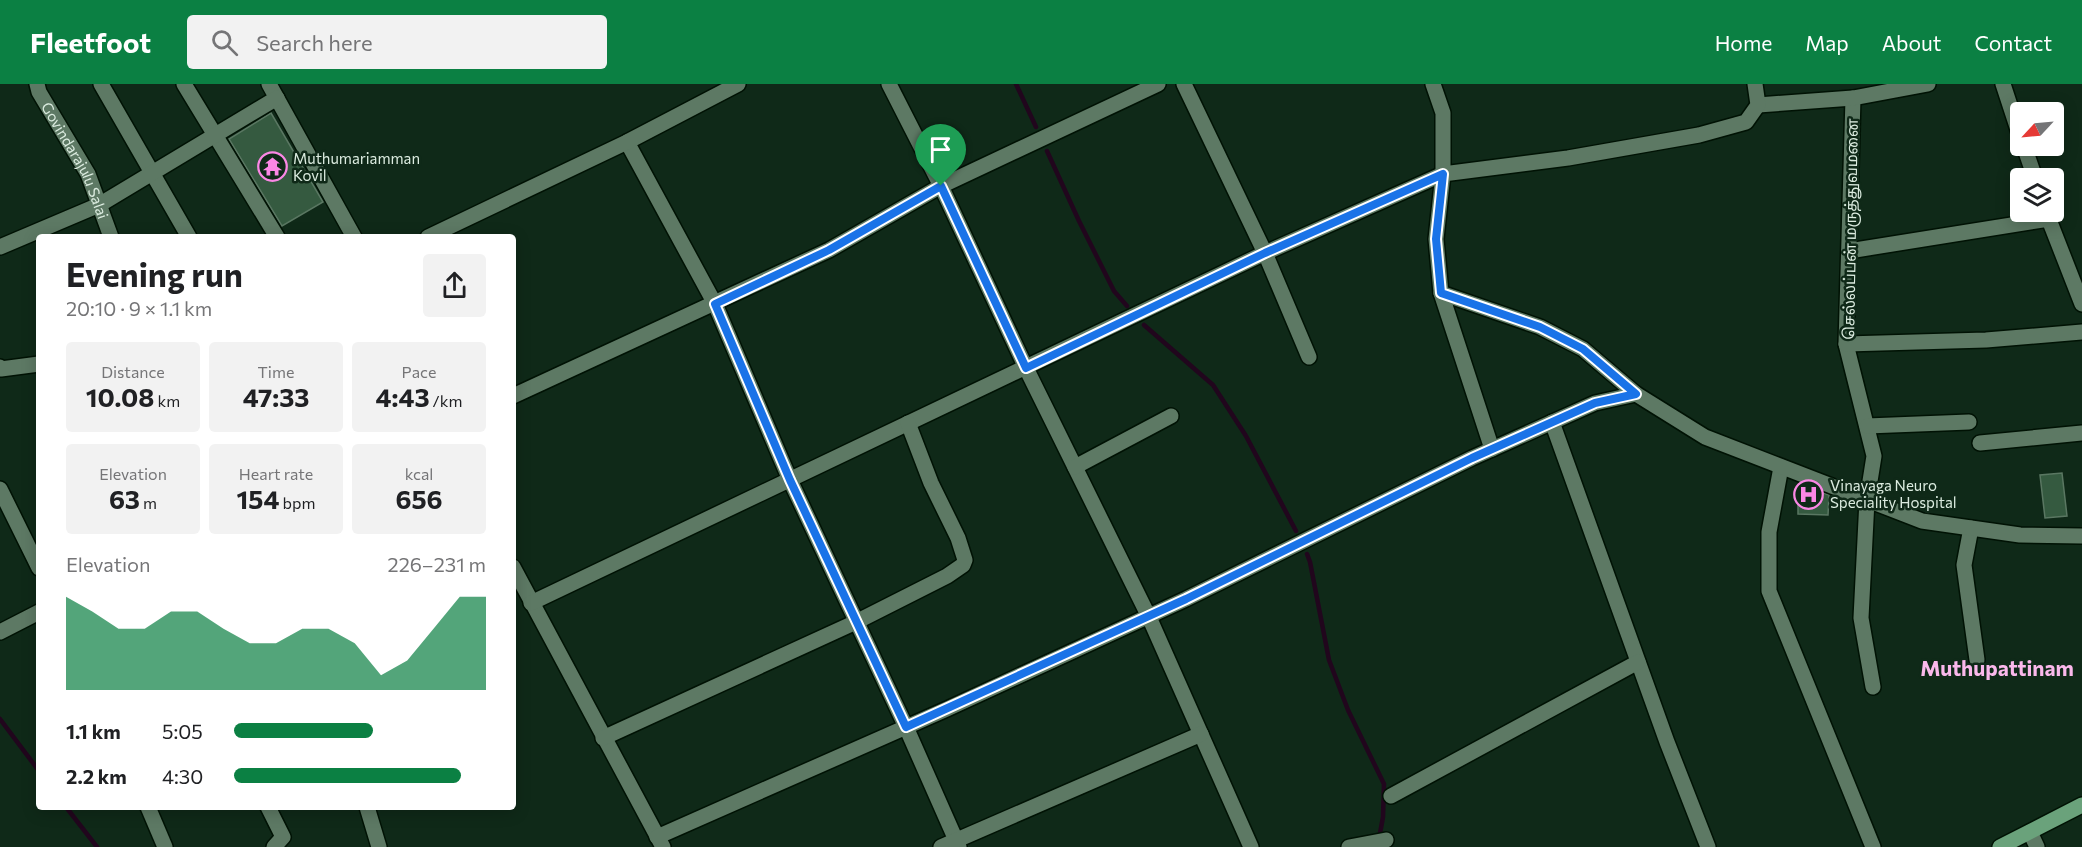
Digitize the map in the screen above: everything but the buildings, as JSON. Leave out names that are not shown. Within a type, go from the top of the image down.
[{"type":"main road","points":[[2000,847],[2082,805]]},
{"type":"street","name":"Govindarajulu Salai","points":[[37,84],[39,92],[88,174],[110,234]]},
{"type":"street","points":[[101,84],[187,234]]},
{"type":"street","points":[[184,84],[275,234]]},
{"type":"street","points":[[270,84],[352,234]]},
{"type":"street","points":[[434,234],[627,142],[738,84]]},
{"type":"street","points":[[889,84],[941,186],[1026,368],[1149,617],[1251,847]]},
{"type":"street","points":[[516,395],[829,250],[941,186],[1158,84]]},
{"type":"street","points":[[1184,84],[1265,253],[1309,357]]},
{"type":"street","points":[[1433,84],[1443,113],[1443,174],[1436,239],[1441,293],[1492,449]]},
{"type":"street","points":[[531,603],[1265,253],[1443,174],[1568,158],[1699,135],[1746,122],[1758,105],[1755,84]]},
{"type":"street","points":[[1758,105],[1852,98],[1928,84]]},
{"type":"street","points":[[2003,84],[2010,105]]},
{"type":"street","points":[[0,247],[99,205],[277,98]]},
{"type":"street","name":"செல்லப்பன் மருத்துவமனை","points":[[1852,98],[1846,344],[1874,456],[1867,500],[1861,618],[1873,687]]},
{"type":"street","points":[[627,142],[715,304],[790,480],[958,843]]},
{"type":"street","points":[[1849,250],[2010,222]]},
{"type":"street","points":[[2050,222],[2082,304]]},
{"type":"street","points":[[1441,293],[1540,327],[1583,349],[1636,394],[1705,437],[1922,521],[2020,535],[2082,536]]},
{"type":"street","points":[[1846,344],[1986,340],[2082,332]]},
{"type":"street","points":[[0,367],[2,369],[36,364]]},
{"type":"street","points":[[516,573],[660,842],[1149,617],[1492,449],[1595,403],[1636,394]]},
{"type":"street","points":[[1075,467],[1171,416]]},
{"type":"street","points":[[1867,426],[1969,422]]},
{"type":"street","points":[[603,738],[856,622],[963,565],[965,560],[958,538],[931,483],[908,423]]},
{"type":"street","points":[[1552,423],[1638,662],[1708,847]]},
{"type":"street","points":[[1980,443],[2082,433]]},
{"type":"street","points":[[1781,467],[1769,532],[1769,591],[1873,847]]},
{"type":"street","points":[[0,489],[36,562]]},
{"type":"street","points":[[1971,528],[1964,565],[1977,660]]},
{"type":"street","points":[[0,632],[36,614]]},
{"type":"street","points":[[1391,796],[1638,662]]},
{"type":"street","points":[[941,847],[958,843],[1201,734]]},
{"type":"street","points":[[149,810],[165,847]]},
{"type":"street","points":[[270,810],[283,837],[274,847]]},
{"type":"street","points":[[368,810],[379,847]]},
{"type":"street","points":[[2030,832],[2037,847]]},
{"type":"street","points":[[1348,847],[1386,840]]},
{"type":"waterway","points":[[1016,84],[1036,127]]},
{"type":"waterway","points":[[1047,151],[1114,291],[1127,306]]},
{"type":"waterway","points":[[1144,325],[1213,385],[1246,436],[1296,531]]},
{"type":"waterway","points":[[1307,554],[1329,660],[1348,710],[1384,784],[1383,817],[1379,839]]},
{"type":"waterway","points":[[0,719],[36,767]]},
{"type":"waterway","points":[[68,810],[97,847]]},
{"type":"place","name":"Muthumariamman Kovil","points":[[272,167]]},
{"type":"place","name":"Vinayaga Neuro Speciality Hospital","points":[[1809,494]]},
{"type":"district","name":"Muthupattinam","points":[[1997,667]]},
{"type":"route","points":[[1443,174],[1436,239],[1441,293],[1540,327],[1583,349],[1636,394],[1595,403],[1472,458],[1186,599],[906,727],[790,480],[715,304],[829,250],[941,186],[1026,368],[1265,253],[1443,174]]}]
